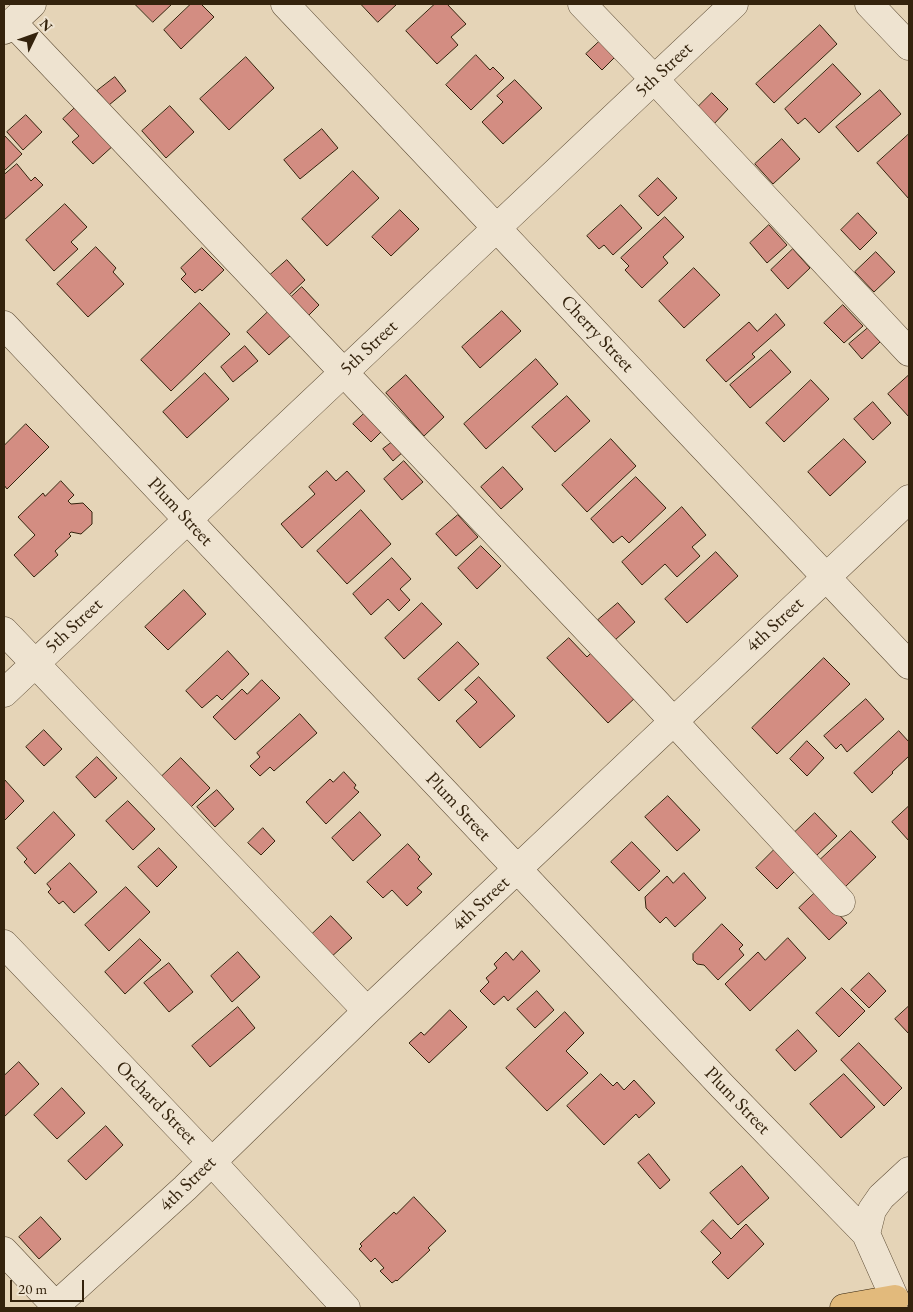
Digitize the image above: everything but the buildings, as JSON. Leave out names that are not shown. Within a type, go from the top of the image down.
[{"type":"main road","points":[[844,1308],[895,1300]]},
{"type":"street","points":[[32,4],[8,26],[344,372],[674,721],[842,902]]},
{"type":"street","name":"Cherry Street","points":[[285,4],[909,665]]},
{"type":"street","points":[[582,4],[909,352]]},
{"type":"street","name":"5th Street","points":[[4,693],[734,4]]},
{"type":"street","points":[[869,4],[909,46]]},
{"type":"street","name":"Plum Street","points":[[4,325],[723,1087],[866,1234],[895,1300]]},
{"type":"street","name":"4th Street","points":[[54,1307],[185,1188],[367,1011],[909,499]]},
{"type":"street","points":[[4,632],[367,1011]]},
{"type":"street","name":"Orchard Street","points":[[4,944],[212,1162],[346,1308]]},
{"type":"street","points":[[866,1234],[872,1210],[881,1197],[909,1171]]},
{"type":"street","points":[[4,1250],[54,1307]]}]
